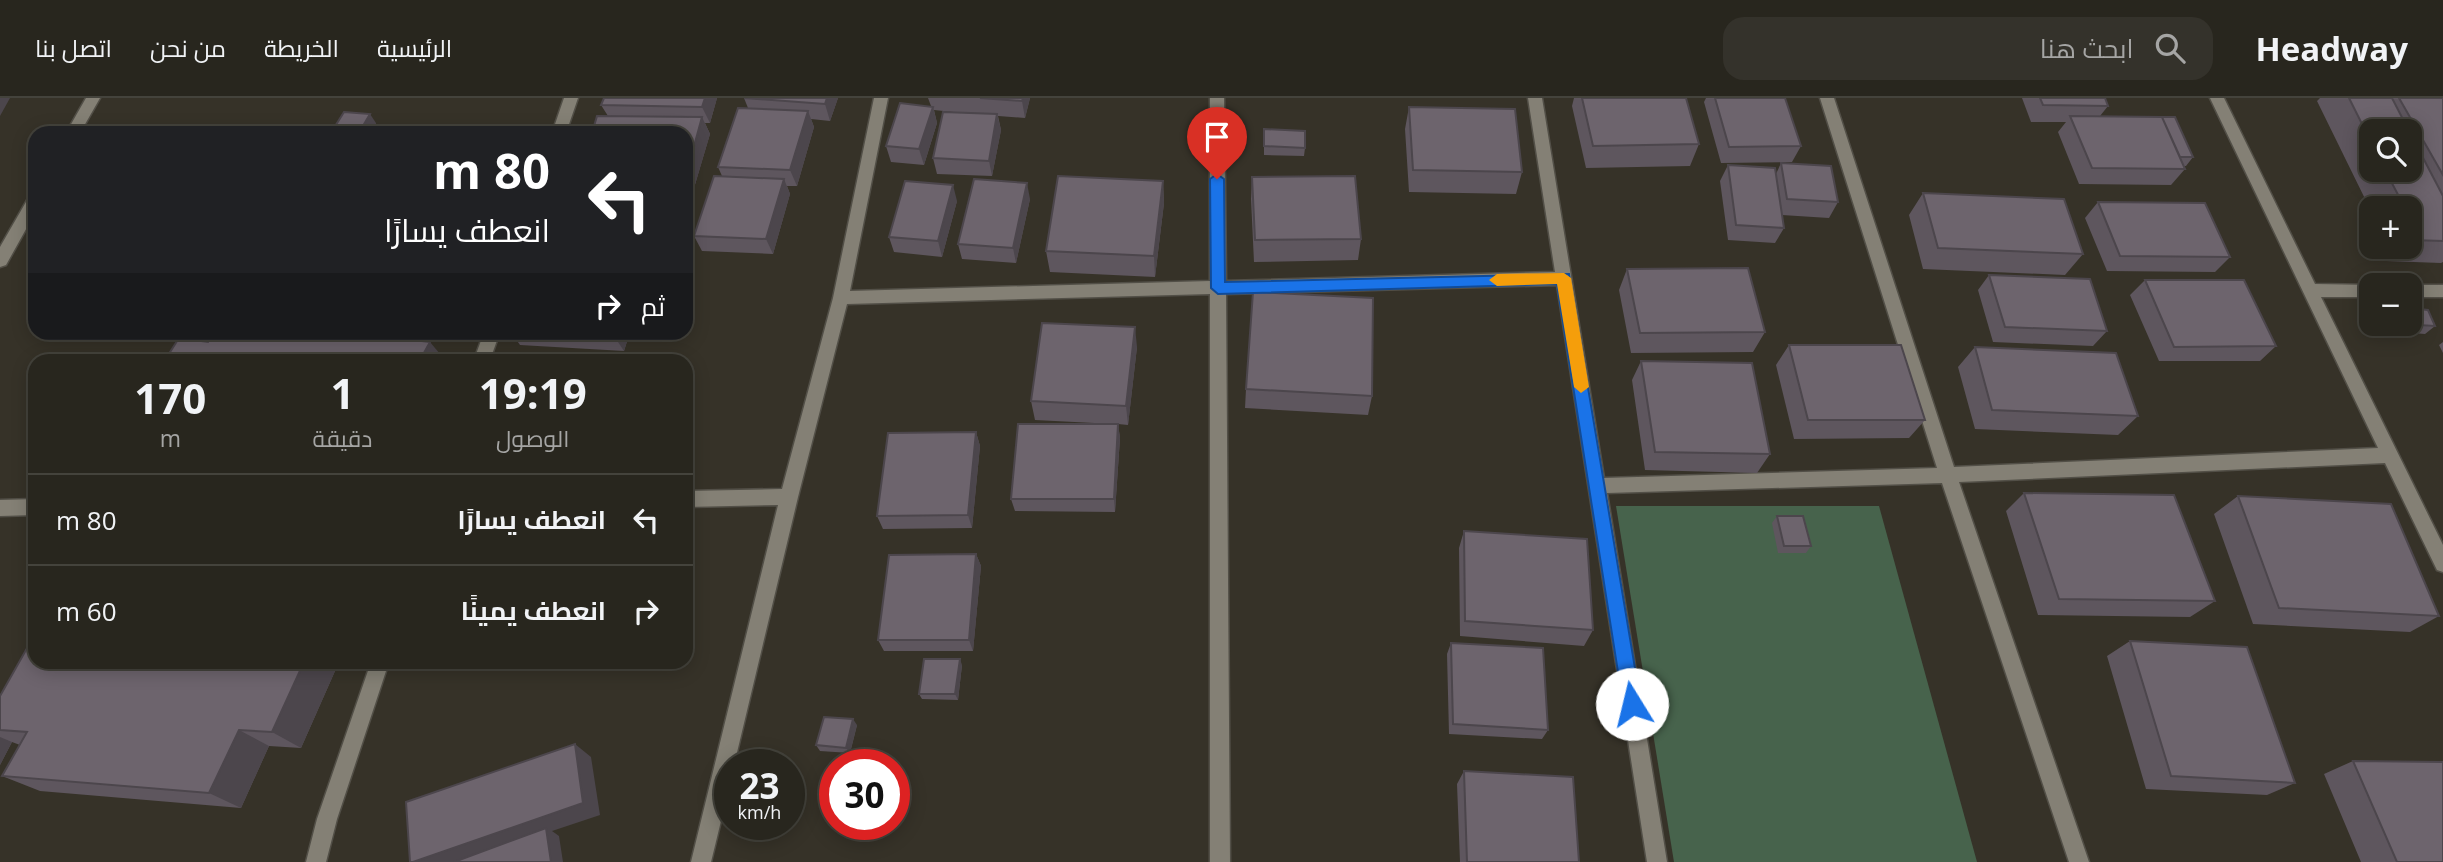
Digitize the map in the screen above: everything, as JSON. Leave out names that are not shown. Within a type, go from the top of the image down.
[{"type":"street","points":[[77,126],[93,98]]},
{"type":"street","points":[[561,126],[571,98]]},
{"type":"street","points":[[701,862],[789,497],[841,298],[881,98]]},
{"type":"street","points":[[1217,98],[1220,862]]},
{"type":"street","points":[[1535,98],[1657,862]]},
{"type":"street","points":[[1827,98],[1948,475],[2079,862]]},
{"type":"street","points":[[2217,98],[2443,564]]},
{"type":"street","points":[[0,261],[28,211]]},
{"type":"street","points":[[841,298],[1564,278]]},
{"type":"street","points":[[2310,290],[2359,291]]},
{"type":"street","points":[[2422,291],[2443,291]]},
{"type":"street","points":[[1597,486],[1948,475],[2390,455]]},
{"type":"street","points":[[693,499],[789,497]]},
{"type":"street","points":[[0,508],[28,507]]},
{"type":"street","points":[[316,862],[327,819],[378,669]]},
{"type":"green space","points":[[1616,506],[1879,506],[1977,862],[1674,862]]},
{"type":"building","points":[[604,98],[705,98],[702,107],[601,105]]},
{"type":"building","points":[[744,98],[827,98],[825,104]]},
{"type":"building","points":[[980,98],[1023,98],[1022,101]]},
{"type":"building","points":[[1582,98],[1686,98],[1699,144],[1593,146]]},
{"type":"building","points":[[1715,98],[1785,98],[1801,146],[1729,147]]},
{"type":"building","points":[[2040,98],[2105,98],[2108,106],[2043,105]]},
{"type":"building","points":[[2349,98],[2392,98],[2403,119],[2360,119]]},
{"type":"building","points":[[2399,98],[2443,98],[2443,175],[2422,138],[2422,119],[2411,119]]},
{"type":"building","points":[[900,103],[933,107],[919,149],[886,146]]},
{"type":"building","points":[[1409,107],[1515,109],[1522,172],[1413,170]]},
{"type":"building","points":[[738,108],[808,111],[790,170],[718,167]]},
{"type":"building","points":[[344,112],[370,114],[363,126],[335,126]]},
{"type":"building","points":[[943,112],[997,114],[989,161],[933,158]]},
{"type":"building","points":[[597,116],[702,117],[693,150],[693,126],[594,126]]},
{"type":"building","points":[[2070,116],[2162,117],[2185,169],[2092,168]]},
{"type":"building","points":[[2162,117],[2175,117],[2193,157],[2180,157]]},
{"type":"building","points":[[1264,129],[1305,131],[1305,148],[1264,146]]},
{"type":"building","points":[[2422,156],[2443,196],[2443,241],[2422,240],[2422,196],[2399,196],[2391,182],[2422,182]]},
{"type":"building","points":[[1781,163],[1831,166],[1838,202],[1787,199]]},
{"type":"building","points":[[1728,165],[1775,168],[1784,228],[1736,225]]},
{"type":"building","points":[[714,176],[784,179],[766,239],[694,236]]},
{"type":"building","points":[[1058,176],[1163,181],[1154,256],[1046,251]]},
{"type":"building","points":[[1355,176],[1361,239],[1255,240],[1252,177]]},
{"type":"building","points":[[974,179],[1027,183],[1013,248],[958,244]]},
{"type":"building","points":[[905,181],[953,185],[938,241],[889,237]]},
{"type":"building","points":[[1923,193],[2064,199],[2083,254],[1938,248]]},
{"type":"building","points":[[2098,202],[2205,203],[2230,257],[2120,256]]},
{"type":"building","points":[[1748,268],[1765,332],[1640,333],[1627,269]]},
{"type":"building","points":[[1989,275],[2090,279],[2107,331],[2005,327]]},
{"type":"building","points":[[2145,280],[2244,280],[2276,346],[2174,347]]},
{"type":"building","points":[[1253,292],[1373,298],[1372,396],[1246,389]]},
{"type":"building","points":[[2422,309],[2428,310],[2435,326],[2422,325]]},
{"type":"building","points":[[1042,323],[1135,327],[1126,406],[1031,401]]},
{"type":"building","points":[[178,340],[430,342],[423,354],[169,354]]},
{"type":"building","points":[[1789,345],[1901,345],[1925,420],[1808,420]]},
{"type":"building","points":[[1975,347],[2116,353],[2138,416],[1992,410]]},
{"type":"building","points":[[1641,361],[1752,363],[1770,454],[1655,452]]},
{"type":"building","points":[[1018,424],[1118,424],[1114,499],[1011,499]]},
{"type":"building","points":[[976,432],[968,515],[877,516],[888,433]]},
{"type":"building","points":[[2024,493],[2174,495],[2215,601],[2059,599]]},
{"type":"building","points":[[2238,496],[2391,504],[2439,616],[2279,608]]},
{"type":"building","points":[[1777,516],[1803,516],[1811,546],[1784,546]]},
{"type":"building","points":[[1464,531],[1587,539],[1593,630],[1465,621]]},
{"type":"building","points":[[976,554],[969,640],[878,640],[889,555]]},
{"type":"building","points":[[2130,641],[2247,647],[2295,783],[2171,776]]},
{"type":"building","points":[[1451,643],[1543,648],[1548,730],[1453,724]]},
{"type":"building","points":[[28,646],[28,669],[301,669],[272,732],[239,730],[209,793],[2,776],[27,732],[0,730],[0,696]]},
{"type":"building","points":[[924,659],[960,659],[955,694],[919,694]]},
{"type":"building","points":[[824,717],[853,719],[846,748],[816,745]]},
{"type":"building","points":[[575,744],[583,803],[410,862],[406,802]]},
{"type":"building","points":[[2353,761],[2443,762],[2443,862],[2397,862]]},
{"type":"building","points":[[1464,771],[1573,777],[1579,862],[1467,862]]},
{"type":"building","points":[[546,828],[551,862],[454,862]]},
{"type":"slow traffic","points":[[1497,280],[1564,278],[1581,387]]},
{"type":"route","points":[[1217,179],[1218,288],[1564,278],[1632,704]]}]
